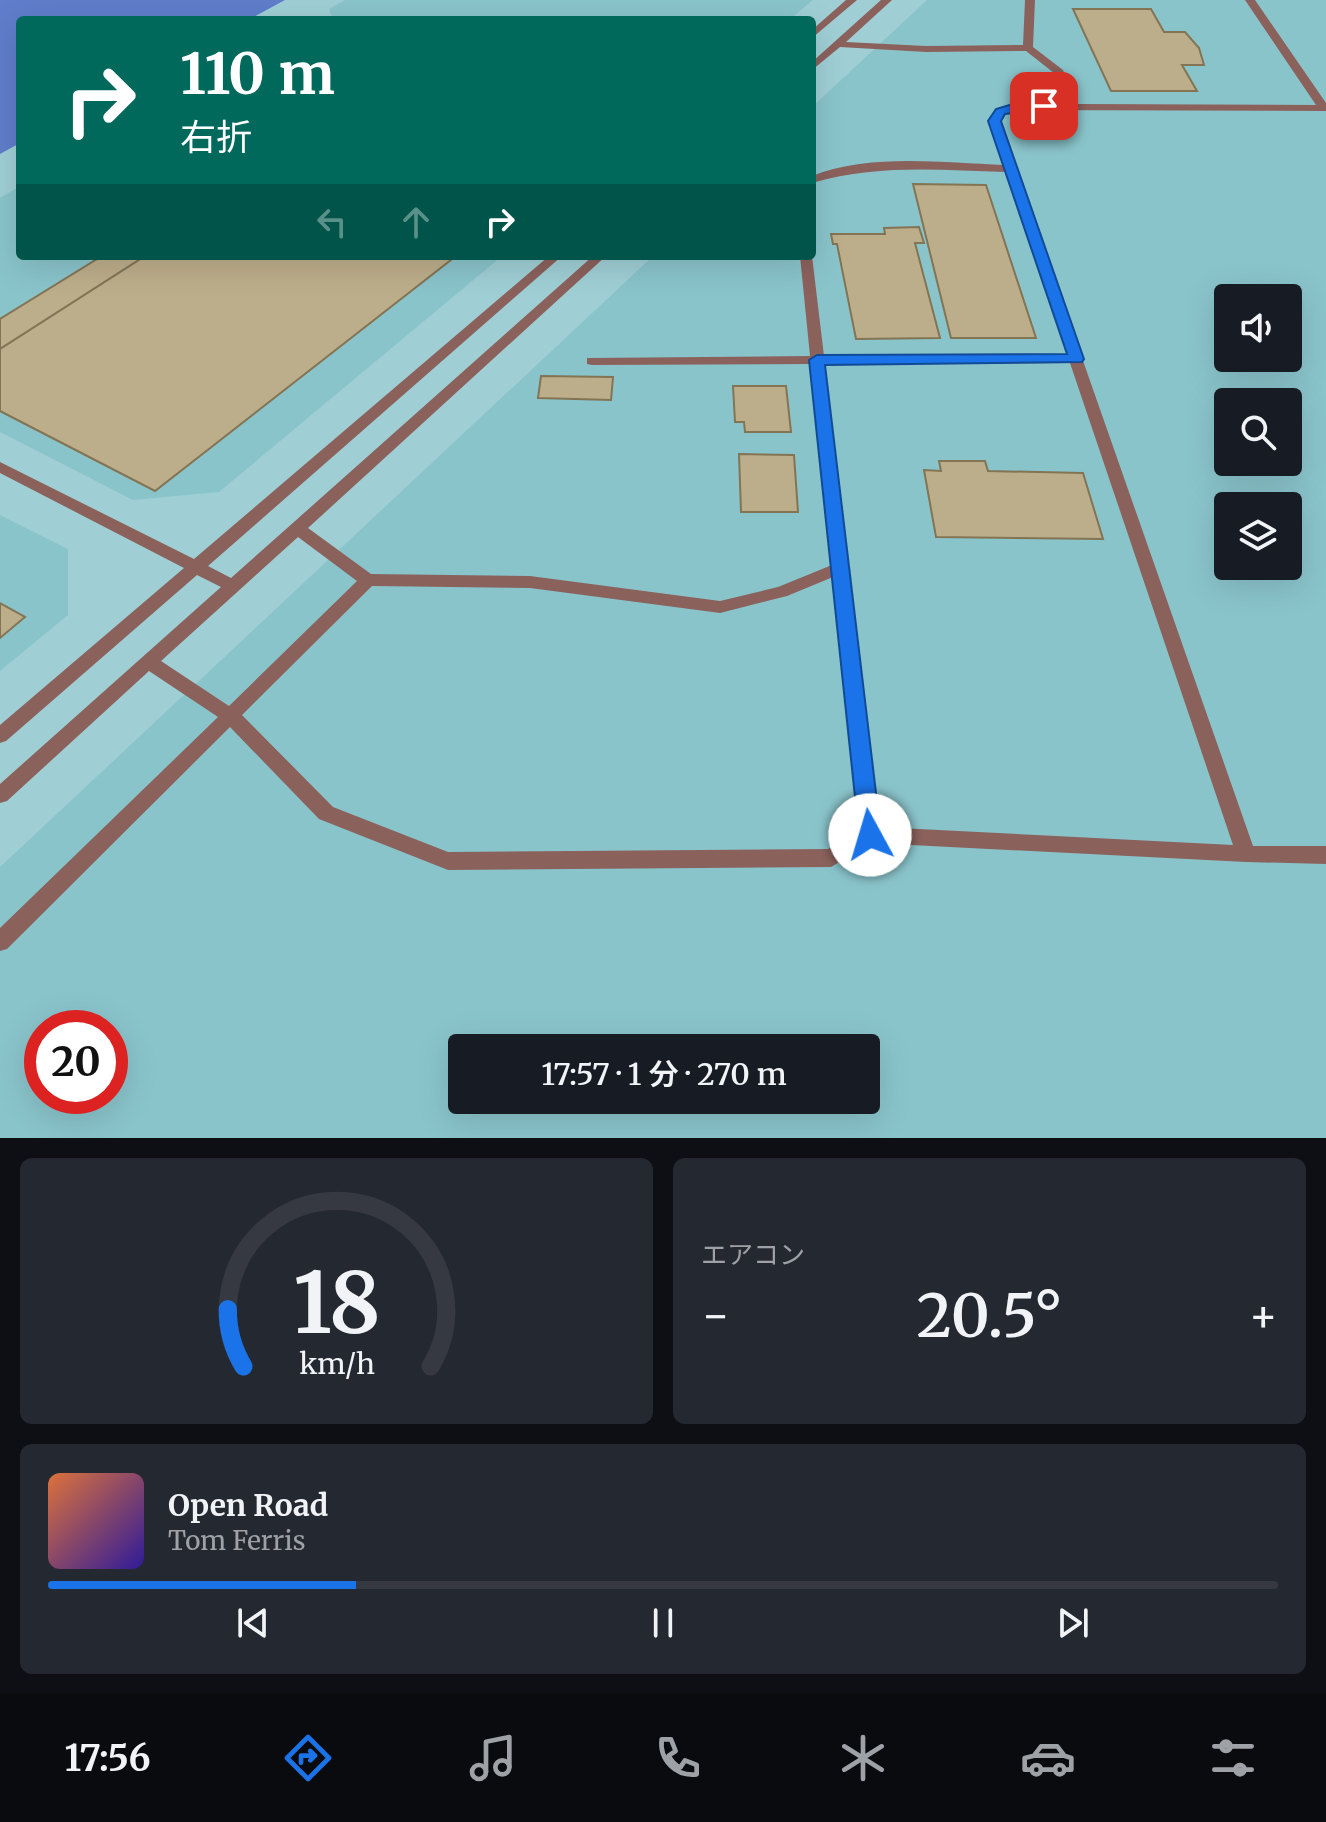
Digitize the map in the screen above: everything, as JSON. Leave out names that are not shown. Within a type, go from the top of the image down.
[{"type":"lane","points":[[816,32],[852,0]]},
{"type":"lane","points":[[816,63],[887,0]]},
{"type":"lane","points":[[1028,48],[1030,0]]},
{"type":"lane","points":[[1250,0],[1325,108]]},
{"type":"lane","points":[[837,44],[926,49],[1028,48],[1059,72],[1072,106]]},
{"type":"lane","points":[[1246,854],[994,121],[1000,111],[1016,107],[1325,108]]},
{"type":"lane","points":[[816,178],[827,172],[854,167],[1010,169]]},
{"type":"lane","points":[[0,736],[551,260]]},
{"type":"lane","points":[[0,795],[596,260]]},
{"type":"lane","points":[[806,260],[870,835]]},
{"type":"lane","points":[[592,361],[1077,359]]},
{"type":"lane","points":[[0,467],[233,586]]},
{"type":"lane","points":[[297,528],[368,580],[530,582],[720,607],[781,592],[840,568]]},
{"type":"lane","points":[[0,942],[368,580]]},
{"type":"lane","points":[[149,662],[232,717],[326,813],[448,861],[831,858],[870,835],[1246,854],[1326,855]]},
{"type":"shaded area","points":[[345,0],[813,0],[794,16],[332,16],[329,9]]},
{"type":"shaded area","points":[[927,0],[1326,0],[1326,1138],[0,1138],[0,867],[649,260],[816,260],[816,103]]},
{"type":"shaded area","points":[[16,188],[16,260],[497,260],[219,492],[133,500],[0,432],[0,198]]},
{"type":"shaded area","points":[[0,515],[68,549],[68,615],[0,671]]},
{"type":"water","points":[[0,0],[285,0],[255,16],[16,16],[16,145],[0,154]]},
{"type":"building","points":[[1073,9],[1151,9],[1164,32],[1185,32],[1199,48],[1204,65],[1182,65],[1197,91],[1111,91]]},
{"type":"building","points":[[913,184],[986,185],[1036,338],[951,338]]},
{"type":"building","points":[[919,227],[924,243],[915,243],[940,338],[856,339],[837,244],[833,244],[831,234],[885,234],[884,228]]},
{"type":"building","points":[[96,260],[139,260],[0,349],[0,319]]},
{"type":"building","points":[[139,260],[451,260],[155,491],[0,411],[0,349]]},
{"type":"building","points":[[541,376],[613,377],[611,400],[538,398]]},
{"type":"building","points":[[733,386],[786,386],[791,432],[745,432],[744,422],[735,422]]},
{"type":"building","points":[[739,454],[794,455],[798,512],[741,512]]},
{"type":"building","points":[[939,461],[985,461],[988,471],[1083,473],[1103,539],[936,537],[924,470],[941,471]]},
{"type":"building","points":[[0,603],[25,617],[0,638]]},
{"type":"route","points":[[870,835],[817,360],[1077,359],[994,121],[1000,111],[1044,106]]}]
